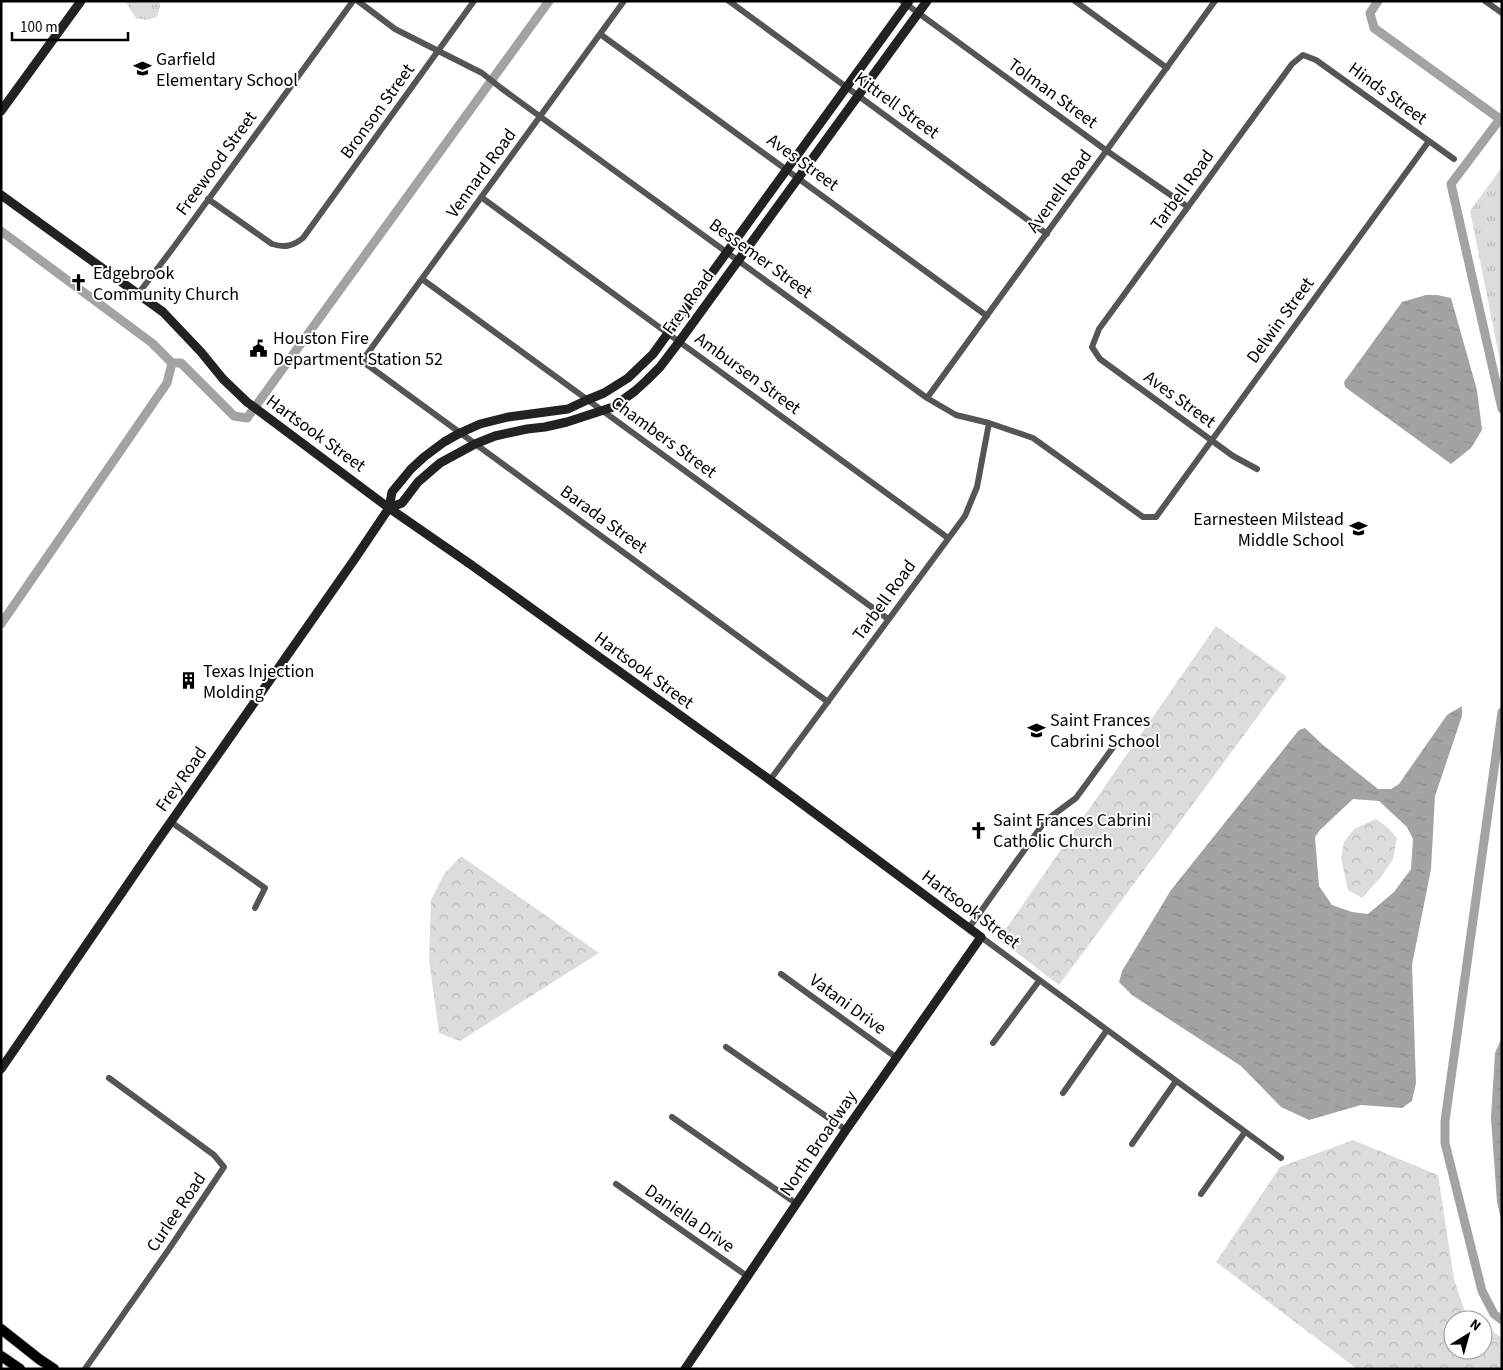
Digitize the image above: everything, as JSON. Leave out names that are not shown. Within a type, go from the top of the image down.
[{"type":"main road","points":[[1,1329],[54,1369]]},
{"type":"main road","points":[[1,1356],[20,1369]]},
{"type":"street","points":[[1,111],[80,1]]},
{"type":"street","name":"Freewood Street","points":[[138,294],[353,1]]},
{"type":"street","name":"Bessemer Street","points":[[358,1],[395,29],[482,73],[927,398],[956,415],[989,423],[1033,438],[1143,517],[1156,517]]},
{"type":"street","name":"Bronson Street","points":[[208,200],[272,244],[289,246],[303,238],[474,1]]},
{"type":"street","name":"Vennard Road","points":[[362,361],[624,1]]},
{"type":"street","name":"Kittrell Street","points":[[729,1],[1047,234]]},
{"type":"street","name":"Frey Road","points":[[389,508],[402,503],[418,482],[440,463],[475,444],[495,436],[567,422],[613,407],[635,391],[660,366],[679,342],[927,1]]},
{"type":"street","points":[[1076,1],[1167,68]]},
{"type":"street","name":"Avenell Road","points":[[927,398],[1215,1]]},
{"type":"street","points":[[1485,1],[1502,13]]},
{"type":"street","name":"Frey Road","points":[[1,1069],[389,508],[392,492],[411,469],[430,452],[460,432],[480,424],[508,417],[568,409],[604,393],[628,378],[653,354],[847,88],[906,2]]},
{"type":"street","name":"Tolman Street","points":[[906,2],[918,13],[1188,208]]},
{"type":"street","name":"Aves Street","points":[[600,34],[987,316]]},
{"type":"street","name":"Hinds Street","points":[[1303,55],[1316,60],[1454,159]]},
{"type":"street","name":"Tarbell Road","points":[[1092,347],[1100,329],[1292,64],[1303,55]]},
{"type":"street","name":"Delwin Street","points":[[1156,517],[1429,141]]},
{"type":"street","name":"Hartsook Street","points":[[1,195],[163,312],[246,402],[389,508],[770,780],[1281,1158]]},
{"type":"street","name":"Ambursen Street","points":[[481,197],[948,538]]},
{"type":"street","name":"Chambers Street","points":[[422,280],[888,619]]},
{"type":"street","name":"Aves Street","points":[[1092,347],[1100,359],[1233,456],[1257,469]]},
{"type":"street","name":"Barada Street","points":[[362,361],[828,702]]},
{"type":"street","name":"Tarbell Road","points":[[770,780],[965,516],[977,487],[989,423]]},
{"type":"street","points":[[969,928],[1046,821],[1076,798],[1117,742]]},
{"type":"street","points":[[171,822],[265,888],[255,908]]},
{"type":"street","name":"North Broadway","points":[[685,1369],[846,1130],[981,937]]},
{"type":"street","name":"Vatani Drive","points":[[781,974],[897,1058]]},
{"type":"street","points":[[993,1042],[1040,981]]},
{"type":"street","points":[[1064,1093],[1107,1030]]},
{"type":"street","points":[[726,1047],[846,1130]]},
{"type":"street","name":"Curlee Road","points":[[85,1369],[169,1250],[224,1167],[214,1155],[109,1078]]},
{"type":"street","points":[[1132,1144],[1176,1081]]},
{"type":"street","points":[[672,1117],[797,1204]]},
{"type":"street","points":[[1201,1194],[1245,1132]]},
{"type":"street","name":"Daniella Drive","points":[[616,1184],[747,1276]]},
{"type":"green space","points":[[125,1],[159,1],[160,6],[157,17],[147,20],[136,18]]},
{"type":"green space","points":[[1502,167],[1502,371],[1470,211]]},
{"type":"green space","points":[[1216,626],[1287,677],[1059,985],[999,939]]},
{"type":"green space","points":[[1376,819],[1397,838],[1393,859],[1381,877],[1362,898],[1348,890],[1341,858],[1344,842],[1354,829]]},
{"type":"green space","points":[[461,856],[599,953],[460,1041],[439,1033],[429,960],[431,900],[444,874]]},
{"type":"green space","points":[[1353,1140],[1438,1175],[1454,1279],[1464,1310],[1443,1310],[1443,1360],[1493,1360],[1493,1332],[1502,1338],[1502,1369],[1357,1369],[1216,1262],[1280,1167]]},
{"type":"water","points":[[1426,295],[1451,298],[1477,390],[1482,430],[1471,448],[1451,464],[1345,387],[1344,382],[1402,302]]},
{"type":"water","points":[[1462,706],[1462,716],[1435,796],[1431,869],[1412,965],[1416,1083],[1412,1101],[1402,1108],[1361,1105],[1309,1120],[1281,1107],[1241,1066],[1132,995],[1119,982],[1122,971],[1171,890],[1299,730],[1305,728],[1323,745],[1378,789],[1391,789],[1399,784],[1447,715]],"holes":[[[1353,799],[1379,801],[1407,827],[1413,839],[1411,869],[1394,892],[1368,914],[1352,912],[1332,905],[1319,886],[1315,837]]]},
{"type":"water","points":[[1502,1037],[1502,1223],[1497,1202],[1491,1118],[1495,1053]]},
{"type":"waterway","points":[[1,231],[152,343],[172,363],[181,363],[234,416],[247,418],[549,1]]},
{"type":"waterway","points":[[1378,1],[1370,13],[1374,28],[1500,119],[1451,184],[1502,409]]},
{"type":"waterway","points":[[1,624],[167,383],[172,363]]},
{"type":"waterway","points":[[1502,712],[1445,1121],[1445,1143],[1482,1291],[1494,1314],[1502,1320]]},
{"type":"place","name":"Garfield Elementary School","points":[[142,69]]},
{"type":"place","name":"Edgebrook Community Church","points":[[79,283]]},
{"type":"place","name":"Houston Fire Department Station 52","points":[[259,348]]},
{"type":"place","name":"Earnesteen Milstead Middle School","points":[[1358,529]]},
{"type":"place","name":"Texas Injection Molding","points":[[189,681]]},
{"type":"place","name":"Saint Frances Cabrini School","points":[[1036,730]]},
{"type":"place","name":"Saint Frances Cabrini Catholic Church","points":[[979,830]]}]
